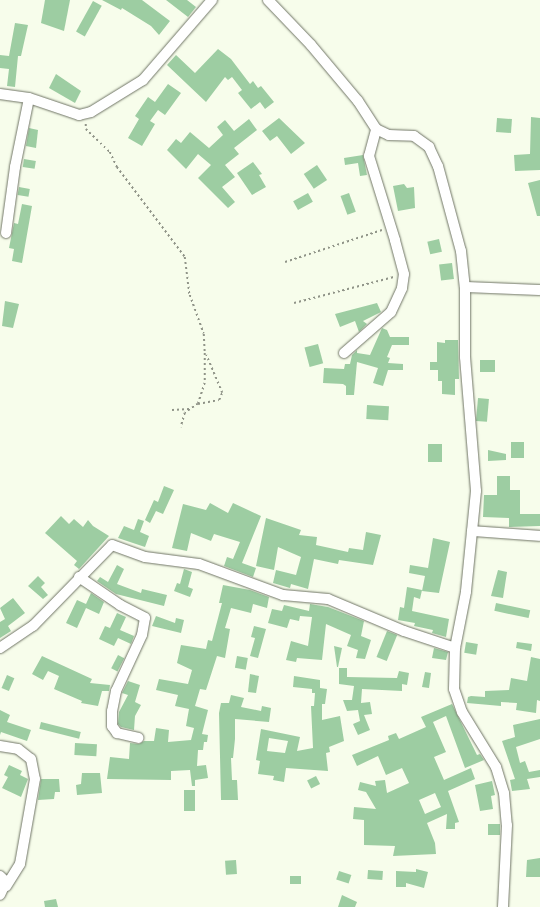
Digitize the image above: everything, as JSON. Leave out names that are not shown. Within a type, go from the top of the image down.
[{"type":"street","points":[[0,94],[29,98],[68,112],[84,114],[91,112],[143,80],[212,0]]},
{"type":"street","points":[[268,0],[311,45],[358,101],[376,129],[389,135],[414,136],[430,147],[438,166],[462,252],[465,287],[465,357],[476,491],[466,592],[455,648],[454,689],[462,712],[496,767],[504,793],[507,825],[503,907]]},
{"type":"street","points":[[6,233],[15,167],[29,98]]},
{"type":"street","points":[[344,353],[391,312],[402,288],[404,274],[369,156],[376,129]]},
{"type":"street","points":[[465,287],[540,290]]},
{"type":"street","points":[[472,531],[540,536]]},
{"type":"street","points":[[0,648],[33,626],[79,577],[112,545],[145,557],[198,564],[283,595],[328,600],[404,632],[455,648]]},
{"type":"street","points":[[79,577],[120,605],[146,618],[142,635],[116,691],[112,711],[112,726],[117,733],[138,738]]},
{"type":"street","points":[[0,746],[18,749],[31,760],[35,780],[20,864],[3,890]]},
{"type":"street","points":[[0,876],[6,879],[3,890]]},
{"type":"path","points":[[84,114],[86,129],[110,152],[117,167],[185,257],[190,295],[204,334],[204,384],[198,404]]},
{"type":"path","points":[[285,262],[391,227]]},
{"type":"path","points":[[294,303],[404,274]]},
{"type":"path","points":[[172,410],[189,408],[198,404],[219,400],[222,393],[205,353]]},
{"type":"path","points":[[181,427],[189,408]]},
{"type":"building","points":[[45,0],[70,0],[64,31],[41,23]]},
{"type":"building","points":[[102,0],[142,0],[170,21],[159,35],[151,26],[122,8],[121,10]]},
{"type":"building","points":[[166,0],[187,0],[196,7],[188,17]]},
{"type":"building","points":[[93,1],[102,6],[85,36],[76,32]]},
{"type":"building","points":[[15,23],[28,25],[21,56],[18,56],[15,87],[7,86],[9,69],[0,68],[0,55],[9,56]]},
{"type":"building","points":[[218,49],[231,59],[250,84],[253,81],[258,88],[261,86],[274,102],[265,109],[260,102],[251,109],[238,93],[242,90],[232,77],[228,80],[225,77],[206,102],[167,65],[176,55],[195,73]]},
{"type":"building","points":[[56,74],[81,91],[75,103],[49,88]]},
{"type":"building","points":[[168,84],[181,93],[165,115],[158,110],[150,121],[155,124],[142,146],[128,138],[139,119],[135,116],[148,97],[155,102]]},
{"type":"building","points":[[531,117],[540,118],[540,170],[515,171],[514,155],[530,154]]},
{"type":"building","points":[[279,118],[305,143],[291,154],[277,136],[270,141],[262,131]]},
{"type":"building","points":[[497,118],[512,119],[511,133],[496,132]]},
{"type":"building","points":[[249,119],[257,130],[234,148],[239,154],[225,165],[235,177],[222,187],[235,202],[228,208],[198,178],[211,165],[198,154],[186,169],[167,150],[176,139],[181,143],[190,132],[209,148],[223,135],[217,127],[225,120],[234,131]]},
{"type":"building","points":[[29,128],[38,130],[36,148],[26,146]]},
{"type":"building","points":[[363,155],[367,175],[360,176],[358,163],[345,165],[344,158]]},
{"type":"building","points":[[24,159],[36,161],[35,169],[23,167]]},
{"type":"building","points":[[253,162],[262,174],[259,175],[266,187],[252,195],[237,173]]},
{"type":"building","points":[[317,165],[327,180],[314,189],[304,174]]},
{"type":"building","points":[[540,180],[540,216],[537,216],[528,183]]},
{"type":"building","points":[[404,184],[407,188],[414,187],[415,208],[398,211],[393,186]]},
{"type":"building","points":[[19,187],[30,189],[28,197],[18,195]]},
{"type":"building","points":[[308,193],[313,202],[298,210],[293,201]]},
{"type":"building","points":[[349,193],[356,212],[347,215],[341,196]]},
{"type":"building","points":[[22,204],[32,206],[22,263],[12,261],[14,249],[9,248],[14,223],[18,224]]},
{"type":"building","points":[[439,239],[442,252],[430,254],[427,242]]},
{"type":"building","points":[[452,263],[454,279],[441,280],[439,265]]},
{"type":"building","points":[[5,301],[19,304],[13,328],[2,326]]},
{"type":"building","points":[[377,303],[381,312],[363,321],[367,324],[359,332],[355,321],[340,327],[335,314]]},
{"type":"building","points":[[382,328],[387,330],[390,337],[409,337],[409,345],[392,345],[387,357],[390,358],[388,363],[403,364],[403,370],[388,370],[383,386],[373,383],[378,368],[357,362],[354,395],[346,395],[346,386],[343,384],[323,383],[324,368],[344,369],[345,364],[350,364],[352,355],[357,350],[357,353],[370,355]]},
{"type":"building","points":[[445,340],[458,340],[459,379],[455,379],[455,395],[442,394],[442,381],[438,381],[438,370],[430,370],[430,362],[437,362],[437,342],[445,343]]},
{"type":"building","points":[[318,344],[323,363],[310,367],[304,348]]},
{"type":"building","points":[[480,360],[495,360],[495,372],[480,372]]},
{"type":"building","points":[[478,398],[489,399],[487,422],[476,421]]},
{"type":"building","points":[[367,405],[389,406],[388,420],[366,419]]},
{"type":"building","points":[[511,442],[524,442],[524,458],[511,458]]},
{"type":"building","points":[[428,444],[442,444],[442,462],[428,462]]},
{"type":"building","points":[[488,450],[506,454],[506,460],[488,461]]},
{"type":"building","points":[[497,476],[510,476],[510,490],[520,490],[520,514],[540,514],[540,526],[509,527],[509,518],[483,517],[484,495],[497,495]]},
{"type":"building","points":[[164,486],[174,490],[163,514],[156,511],[150,523],[145,520],[154,500],[158,502]]},
{"type":"building","points":[[210,503],[228,513],[233,503],[261,516],[242,563],[256,568],[253,577],[224,566],[227,557],[233,559],[240,542],[214,534],[211,541],[191,533],[187,551],[172,548],[183,504],[206,510]]},
{"type":"building","points":[[61,516],[69,524],[74,519],[83,527],[88,520],[93,526],[109,536],[79,569],[74,565],[77,561],[45,533]]},
{"type":"building","points":[[266,518],[301,530],[299,535],[317,537],[316,545],[348,552],[349,548],[363,550],[366,532],[381,535],[373,565],[339,560],[338,564],[314,559],[308,589],[291,584],[290,588],[273,583],[276,570],[296,575],[301,557],[278,547],[274,570],[256,566]]},
{"type":"building","points":[[138,519],[144,521],[140,532],[149,536],[145,547],[118,538],[124,526],[134,530]]},
{"type":"building","points":[[433,538],[450,542],[439,593],[422,591],[425,576],[409,573],[410,565],[428,568]]},
{"type":"building","points":[[117,565],[124,569],[117,584],[141,593],[142,589],[167,595],[164,606],[116,594],[97,581],[100,577],[108,582]]},
{"type":"building","points":[[184,569],[192,572],[188,587],[193,589],[190,597],[174,591],[177,583],[180,584]]},
{"type":"building","points":[[498,570],[507,572],[503,598],[491,596]]},
{"type":"building","points":[[38,576],[45,583],[41,587],[48,595],[43,599],[28,586]]},
{"type":"building","points":[[223,585],[250,590],[269,597],[267,608],[253,604],[251,613],[231,608],[225,628],[230,629],[225,658],[217,656],[206,690],[200,689],[195,706],[208,710],[202,734],[208,735],[207,742],[204,742],[203,750],[198,750],[197,766],[206,765],[208,778],[195,780],[195,786],[192,786],[190,770],[171,771],[171,780],[107,779],[110,757],[129,759],[130,743],[139,744],[144,741],[154,741],[156,728],[169,730],[168,742],[191,740],[194,728],[186,726],[189,709],[175,706],[178,695],[156,690],[159,679],[188,684],[192,670],[177,663],[181,645],[206,649],[208,640],[212,641],[222,603],[219,603]]},
{"type":"building","points":[[407,587],[422,590],[420,599],[414,597],[412,611],[449,619],[446,637],[432,633],[433,630],[414,626],[415,623],[398,620],[400,607],[404,608]]},
{"type":"building","points":[[91,593],[104,602],[99,614],[86,608],[77,628],[66,623],[77,600],[86,604]]},
{"type":"building","points":[[13,598],[25,613],[8,626],[11,631],[0,638],[0,622],[5,619],[0,608]]},
{"type":"building","points":[[496,603],[530,610],[529,618],[494,611]]},
{"type":"building","points":[[310,604],[328,607],[364,621],[361,636],[371,640],[365,659],[356,658],[358,650],[347,646],[351,635],[326,624],[322,660],[297,658],[296,662],[286,660],[291,641],[308,646],[312,617],[300,616],[299,621],[290,619],[287,628],[268,623],[272,609],[282,611],[284,605],[309,611]]},
{"type":"building","points":[[117,613],[126,617],[120,630],[134,636],[131,644],[118,638],[114,646],[99,639],[105,626],[110,628]]},
{"type":"building","points":[[156,616],[175,623],[176,618],[184,620],[181,633],[152,626]]},
{"type":"building","points":[[254,626],[266,629],[258,658],[250,656],[255,638],[251,637]]},
{"type":"building","points":[[387,631],[397,635],[387,661],[377,657]]},
{"type":"building","points":[[466,642],[478,644],[476,655],[464,653]]},
{"type":"building","points":[[517,642],[532,644],[531,651],[516,648]]},
{"type":"building","points":[[334,646],[342,648],[338,667],[337,667]]},
{"type":"building","points":[[434,648],[448,652],[446,660],[432,658]]},
{"type":"building","points":[[118,655],[124,658],[117,672],[111,668]]},
{"type":"building","points":[[42,656],[92,679],[90,683],[110,685],[109,691],[102,691],[98,706],[81,703],[82,701],[54,689],[59,676],[48,671],[43,680],[32,674]]},
{"type":"building","points":[[237,656],[248,658],[246,670],[235,668]]},
{"type":"building","points":[[531,657],[540,659],[540,701],[537,700],[536,713],[516,710],[517,703],[501,702],[501,706],[467,703],[468,697],[471,696],[485,697],[485,691],[509,690],[511,678],[527,681]]},
{"type":"building","points":[[339,668],[347,668],[347,677],[397,678],[399,671],[409,673],[407,685],[402,684],[402,691],[362,689],[361,703],[370,702],[372,714],[364,715],[370,730],[358,735],[353,724],[360,721],[358,710],[347,711],[343,700],[352,700],[354,686],[339,684]]},
{"type":"building","points":[[425,672],[431,673],[429,688],[422,687]]},
{"type":"building","points":[[250,674],[259,676],[256,693],[248,692]]},
{"type":"building","points":[[7,675],[14,678],[9,691],[2,688]]},
{"type":"building","points":[[294,676],[320,680],[320,688],[327,689],[325,704],[322,704],[322,720],[340,716],[344,741],[329,747],[330,752],[326,753],[328,771],[286,768],[284,782],[273,780],[274,776],[258,774],[260,761],[256,760],[261,729],[300,737],[297,751],[313,748],[311,706],[314,706],[315,693],[312,693],[312,689],[293,687]],"holes":[[[269,738],[288,741],[285,753],[267,751]]]},
{"type":"building","points":[[128,681],[140,685],[135,702],[141,705],[135,716],[134,730],[121,727],[118,724],[119,712],[128,695],[122,693]]},
{"type":"building","points":[[231,695],[244,698],[241,707],[261,711],[262,706],[271,708],[269,722],[235,719],[235,739],[233,758],[231,758],[232,780],[237,780],[238,800],[221,800],[219,713],[221,703],[229,703]]},
{"type":"building","points":[[452,704],[477,755],[480,754],[484,760],[465,768],[446,716],[433,722],[446,752],[434,757],[444,780],[471,768],[475,779],[448,791],[459,822],[455,823],[455,829],[446,829],[447,814],[427,823],[435,843],[436,854],[393,856],[395,846],[364,845],[364,820],[353,819],[354,807],[376,809],[366,792],[358,790],[360,782],[376,786],[375,781],[385,780],[387,793],[409,783],[402,768],[386,775],[378,756],[357,766],[352,755],[389,740],[388,736],[396,733],[399,739],[426,727],[421,717]],"holes":[[[435,793],[441,807],[425,814],[419,800]]]},
{"type":"building","points":[[0,710],[10,715],[7,722],[31,730],[27,741],[1,732],[0,735]]},
{"type":"building","points":[[540,719],[540,739],[516,747],[520,763],[525,761],[529,772],[540,770],[540,777],[527,779],[530,789],[512,791],[510,780],[515,779],[502,741],[515,737],[513,725]]},
{"type":"building","points":[[41,722],[81,732],[79,739],[39,729]]},
{"type":"building","points":[[75,743],[97,744],[96,756],[74,755]]},
{"type":"building","points":[[9,765],[22,771],[20,775],[28,779],[21,797],[2,788],[8,777],[4,775]]},
{"type":"building","points":[[82,773],[100,773],[102,793],[77,795],[76,785],[81,784]]},
{"type":"building","points":[[316,776],[320,784],[311,789],[307,781]]},
{"type":"building","points":[[41,779],[59,779],[60,792],[55,792],[54,799],[38,800]]},
{"type":"building","points":[[492,781],[495,795],[491,796],[493,809],[480,811],[475,785]]},
{"type":"building","points":[[184,790],[195,790],[195,811],[184,811]]},
{"type":"building","points":[[488,824],[500,824],[500,835],[488,835]]},
{"type":"building","points":[[540,858],[540,877],[526,877],[527,860]]},
{"type":"building","points":[[236,860],[237,874],[226,875],[225,861]]},
{"type":"building","points":[[416,869],[428,872],[424,888],[406,883],[406,887],[396,887],[396,871],[416,872]]},
{"type":"building","points":[[368,870],[383,871],[382,880],[367,879]]},
{"type":"building","points":[[339,871],[351,875],[349,884],[336,880]]},
{"type":"building","points":[[290,876],[301,876],[301,884],[290,884]]},
{"type":"building","points":[[342,895],[357,902],[355,907],[338,907]]},
{"type":"building","points":[[56,899],[58,907],[45,907],[44,901]]}]
